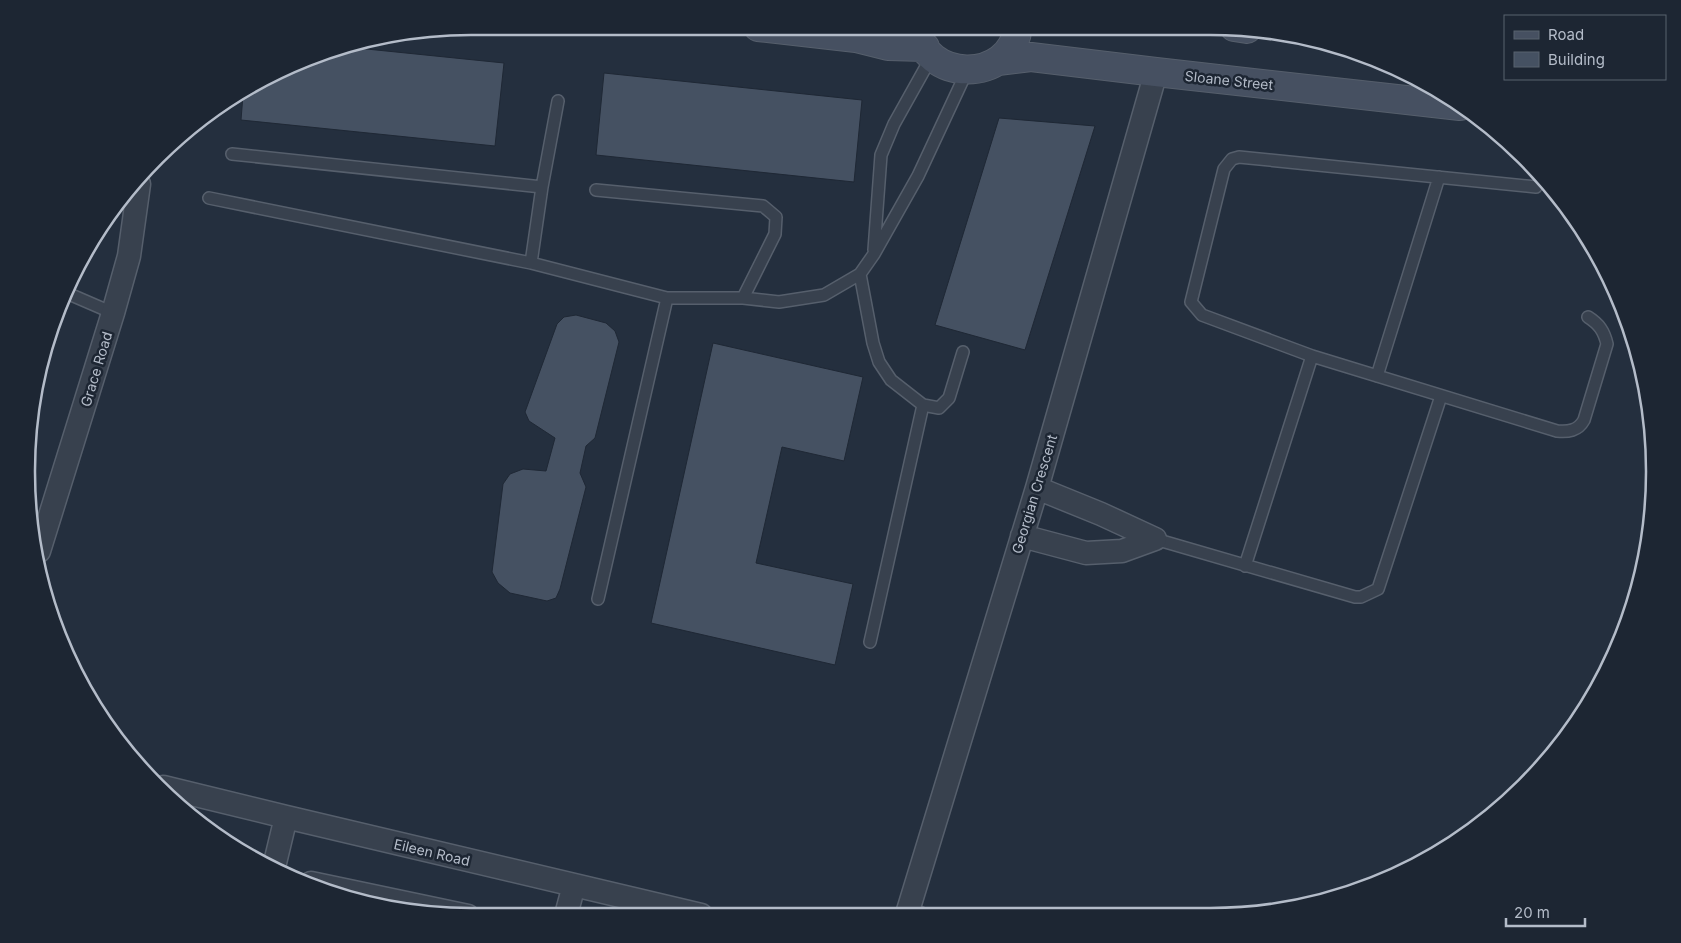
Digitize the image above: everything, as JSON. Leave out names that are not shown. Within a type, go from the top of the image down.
[{"type":"street","points":[[829,35],[856,38],[888,46],[925,43],[948,66],[966,71]]},
{"type":"street","points":[[998,61],[1010,49],[1017,35]]},
{"type":"street","name":"Sloane Street","points":[[966,71],[983,68],[998,61],[1031,57],[1445,104]]},
{"type":"street","name":"Georgian Crescent","points":[[914,908],[1156,72]]},
{"type":"street","name":"Grace Road","points":[[41,544],[129,256],[138,190]]},
{"type":"street","points":[[1037,488],[1101,514],[1155,539]]},
{"type":"street","points":[[1022,536],[1086,553],[1122,550],[1155,539]]},
{"type":"street","name":"Eileen Road","points":[[173,790],[286,818],[671,908]]},
{"type":"street","points":[[276,862],[286,818]]},
{"type":"street","points":[[568,908],[574,885]]},
{"type":"street","points":[[361,893],[403,902]]},
{"type":"lane","points":[[874,254],[881,155],[925,43]]},
{"type":"lane","points":[[210,198],[531,263],[667,298],[743,298],[780,302],[824,294],[860,274],[874,254],[918,176],[966,71]]},
{"type":"lane","points":[[531,263],[542,187],[558,101]]},
{"type":"lane","points":[[232,154],[542,187]]},
{"type":"lane","points":[[1536,187],[1239,157],[1232,159],[1224,169],[1191,302],[1202,315],[1312,356],[1556,430],[1572,431],[1580,426],[1584,420],[1607,344],[1604,332],[1596,322],[1588,317]]},
{"type":"lane","points":[[1376,376],[1439,176]]},
{"type":"lane","points":[[596,190],[763,206],[776,217],[775,234],[743,298]]},
{"type":"lane","points":[[860,274],[872,343],[879,362],[891,380],[923,405],[939,408],[949,398],[963,352]]},
{"type":"lane","points":[[72,295],[113,313]]},
{"type":"lane","points":[[598,599],[667,298]]},
{"type":"lane","points":[[1245,566],[1312,356]]},
{"type":"lane","points":[[1155,539],[1355,597],[1361,597],[1378,589],[1441,396]]},
{"type":"lane","points":[[870,642],[923,405]]},
{"type":"building","points":[[364,49],[504,63],[495,146],[241,120],[243,100],[253,93],[304,68]]},
{"type":"building","points":[[604,73],[862,100],[854,182],[596,155]]},
{"type":"building","points":[[999,118],[1095,126],[1025,350],[935,325]]},
{"type":"building","points":[[576,315],[606,323],[615,331],[619,342],[595,438],[586,446],[580,473],[586,487],[560,589],[556,598],[547,601],[510,593],[498,583],[492,572],[503,484],[510,474],[523,469],[546,471],[555,438],[529,421],[525,412],[557,324],[564,317]]},
{"type":"building","points":[[713,343],[863,377],[844,461],[782,447],[756,563],[853,584],[835,665],[651,623]]}]
